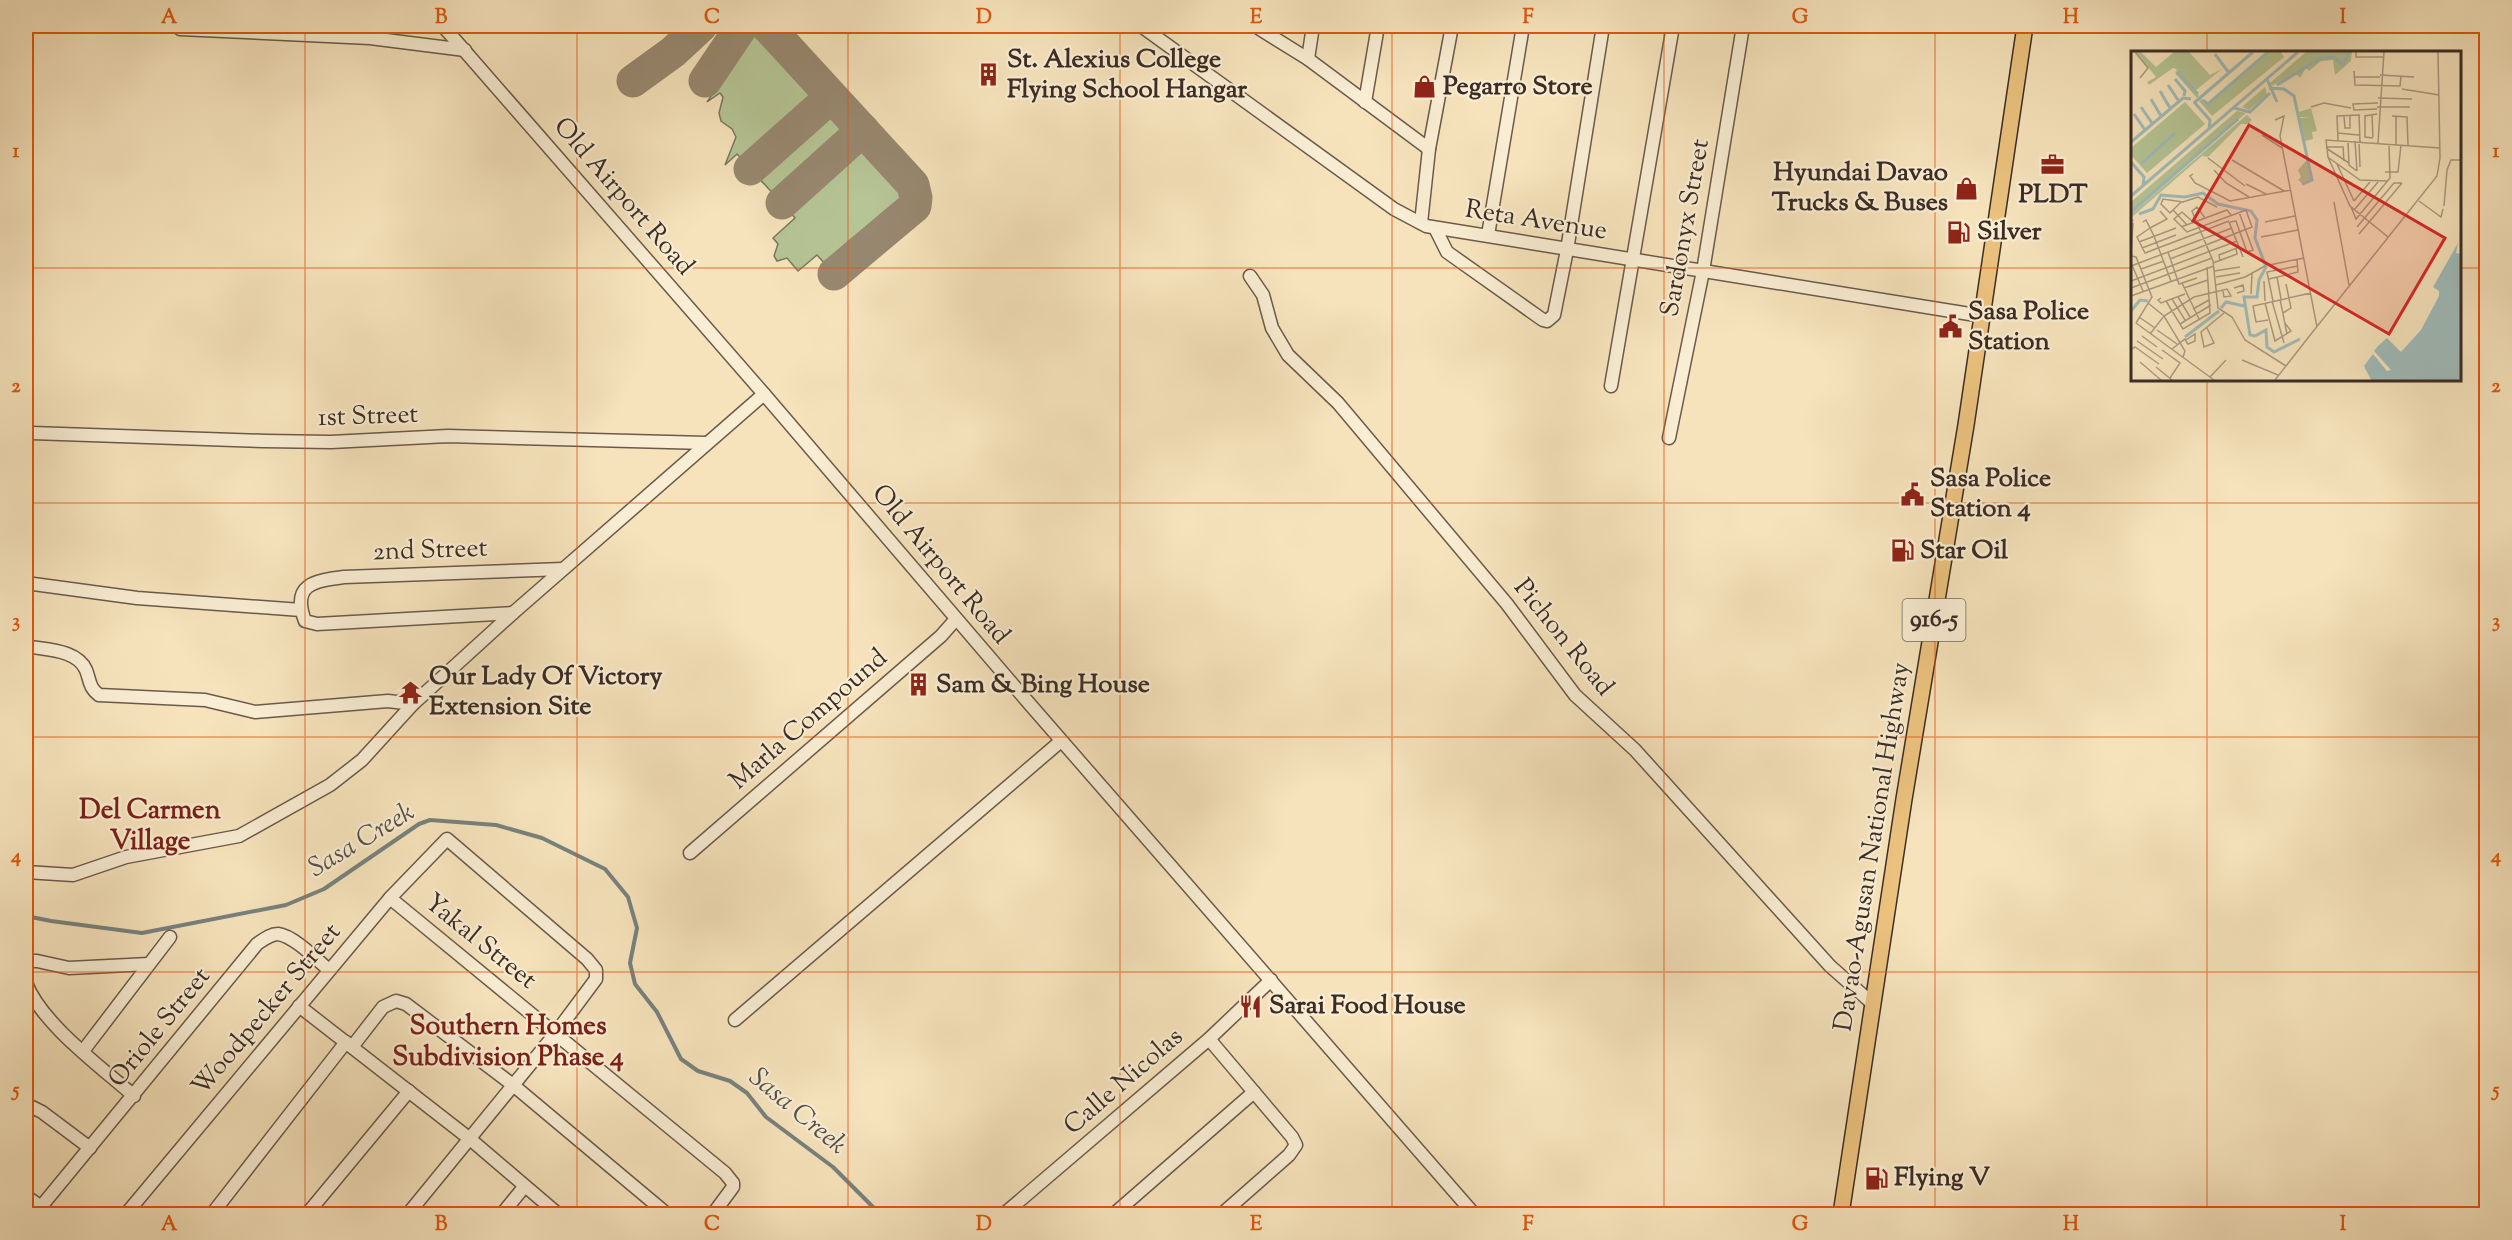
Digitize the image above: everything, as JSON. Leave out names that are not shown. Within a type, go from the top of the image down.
[{"type":"main road","name":"Davao-Agusan National Highway","points":[[1841,1215],[1982,316],[2025,26]]},
{"type":"street","name":"Old Airport Road","points":[[443,26],[764,393],[1061,741],[1474,1215]]},
{"type":"street","name":"Reta Avenue","points":[[1141,26],[1394,209],[1435,228],[1982,316]]},
{"type":"street","points":[[1255,26],[1308,59],[1429,149]]},
{"type":"street","points":[[1308,59],[1313,26]]},
{"type":"street","points":[[1365,102],[1378,26]]},
{"type":"street","points":[[1421,223],[1429,149],[1452,26]]},
{"type":"street","points":[[1488,235],[1523,26]]},
{"type":"street","points":[[1435,228],[1447,252],[1543,320],[1547,321],[1555,312],[1603,26]]},
{"type":"street","points":[[1611,386],[1673,26]]},
{"type":"street","name":"Sardonyx Street","points":[[1669,438],[1703,271],[1743,26]]},
{"type":"street","points":[[180,29],[370,38],[465,50]]},
{"type":"street","name":"Pichon Road","points":[[1250,276],[1263,294],[1272,328],[1288,356],[1338,403],[1507,604],[1575,695],[1635,750],[1830,966],[1873,1004]]},
{"type":"street","points":[[26,872],[73,875],[118,859],[239,836],[347,773],[362,760],[413,704],[764,393]]},
{"type":"street","name":"1st Street","points":[[32,433],[265,441],[331,442],[448,436],[706,444]]},
{"type":"street","name":"2nd Street","points":[[301,610],[302,591],[314,582],[344,577],[563,569]]},
{"type":"street","points":[[26,584],[137,598],[301,610],[305,621],[317,624],[513,613]]},
{"type":"street","name":"Marla Compound","points":[[690,853],[941,636],[956,619]]},
{"type":"street","points":[[26,646],[69,654],[77,659],[87,672],[90,686],[99,695],[205,700],[247,712],[388,701],[413,704]]},
{"type":"street","points":[[735,1020],[1061,741]]},
{"type":"street","name":"Woodpecker Street","points":[[126,1215],[390,898],[447,839],[592,965],[596,979],[555,1034]]},
{"type":"street","name":"Yakal Street","points":[[390,898],[725,1173],[733,1183],[731,1192],[713,1215]]},
{"type":"street","name":"Oriole Street","points":[[43,1212],[90,1148],[257,944],[268,936],[279,934],[292,939],[329,970]]},
{"type":"street","points":[[83,1051],[170,937]]},
{"type":"street","points":[[26,961],[69,968],[149,964]]},
{"type":"street","name":"Calle Nicolas","points":[[1004,1215],[1209,1039],[1271,980]]},
{"type":"street","points":[[26,983],[38,1006],[83,1051],[134,1096]]},
{"type":"street","points":[[212,1215],[349,1045],[383,1007],[390,1002],[401,1001],[513,1085],[667,1215]]},
{"type":"street","points":[[299,1006],[470,1139],[558,1215]]},
{"type":"street","points":[[408,1215],[555,1034]]},
{"type":"street","points":[[1209,1039],[1296,1144],[1288,1155],[1222,1215]]},
{"type":"street","points":[[307,1215],[409,1091]]},
{"type":"street","points":[[1114,1215],[1254,1092]]},
{"type":"street","points":[[26,1104],[42,1112],[90,1148]]},
{"type":"street","points":[[502,1215],[524,1187]]},
{"type":"street","points":[[26,1196],[43,1212]]},
{"type":"green space","points":[[748,26],[754,26],[821,100],[747,165],[737,154],[725,165],[736,137],[732,129],[721,121],[719,113],[723,97],[720,93],[707,102],[716,89],[710,84]]},
{"type":"green space","points":[[828,108],[852,135],[820,165],[816,162],[804,173],[807,176],[780,201],[753,172]]},
{"type":"green space","points":[[857,141],[907,196],[906,206],[835,268],[827,266],[817,255],[798,271],[787,258],[777,261],[774,256],[778,244],[773,238],[795,218],[785,206],[812,182],[816,186],[828,175],[825,170]]},
{"type":"waterway","name":"Sasa Creek","points":[[26,916],[142,933],[286,905],[324,889],[419,824],[430,820],[496,825],[542,838],[605,869],[628,897],[637,928],[630,963],[635,984],[657,1012],[681,1059],[698,1071],[730,1081],[747,1093],[766,1117],[833,1167],[880,1214]]},
{"type":"taxiway","points":[[633,81],[673,52],[701,26]]},
{"type":"taxiway","points":[[705,81],[742,26]]},
{"type":"taxiway","points":[[767,26],[913,185],[915,206],[834,274]]},
{"type":"taxiway","points":[[750,169],[831,97]]},
{"type":"taxiway","points":[[782,203],[863,130]]},
{"type":"place","name":"St. Alexius College Flying School Hangar","points":[[989,75]]},
{"type":"place","name":"Pegarro Store","points":[[1425,87]]},
{"type":"place","name":"PLDT","points":[[2053,164]]},
{"type":"place","name":"Hyundai Davao Trucks & Buses","points":[[1966,188]]},
{"type":"place","name":"Silver","points":[[1959,232]]},
{"type":"place","name":"Sasa Police Station","points":[[1950,327]]},
{"type":"place","name":"Sasa Police Station 4","points":[[1912,494]]},
{"type":"place","name":"Star Oil","points":[[1902,551]]},
{"type":"place","name":"Sam & Bing House","points":[[918,685]]},
{"type":"place","name":"Our Lady Of Victory Extension Site","points":[[411,692]]},
{"type":"place","name":"Sarai Food House","points":[[1251,1006]]},
{"type":"place","name":"Flying V","points":[[1876,1178]]},
{"type":"district","name":"Del Carmen Village","points":[[150,826]]},
{"type":"district","name":"Southern Homes Subdivision Phase 4","points":[[508,1042]]}]
